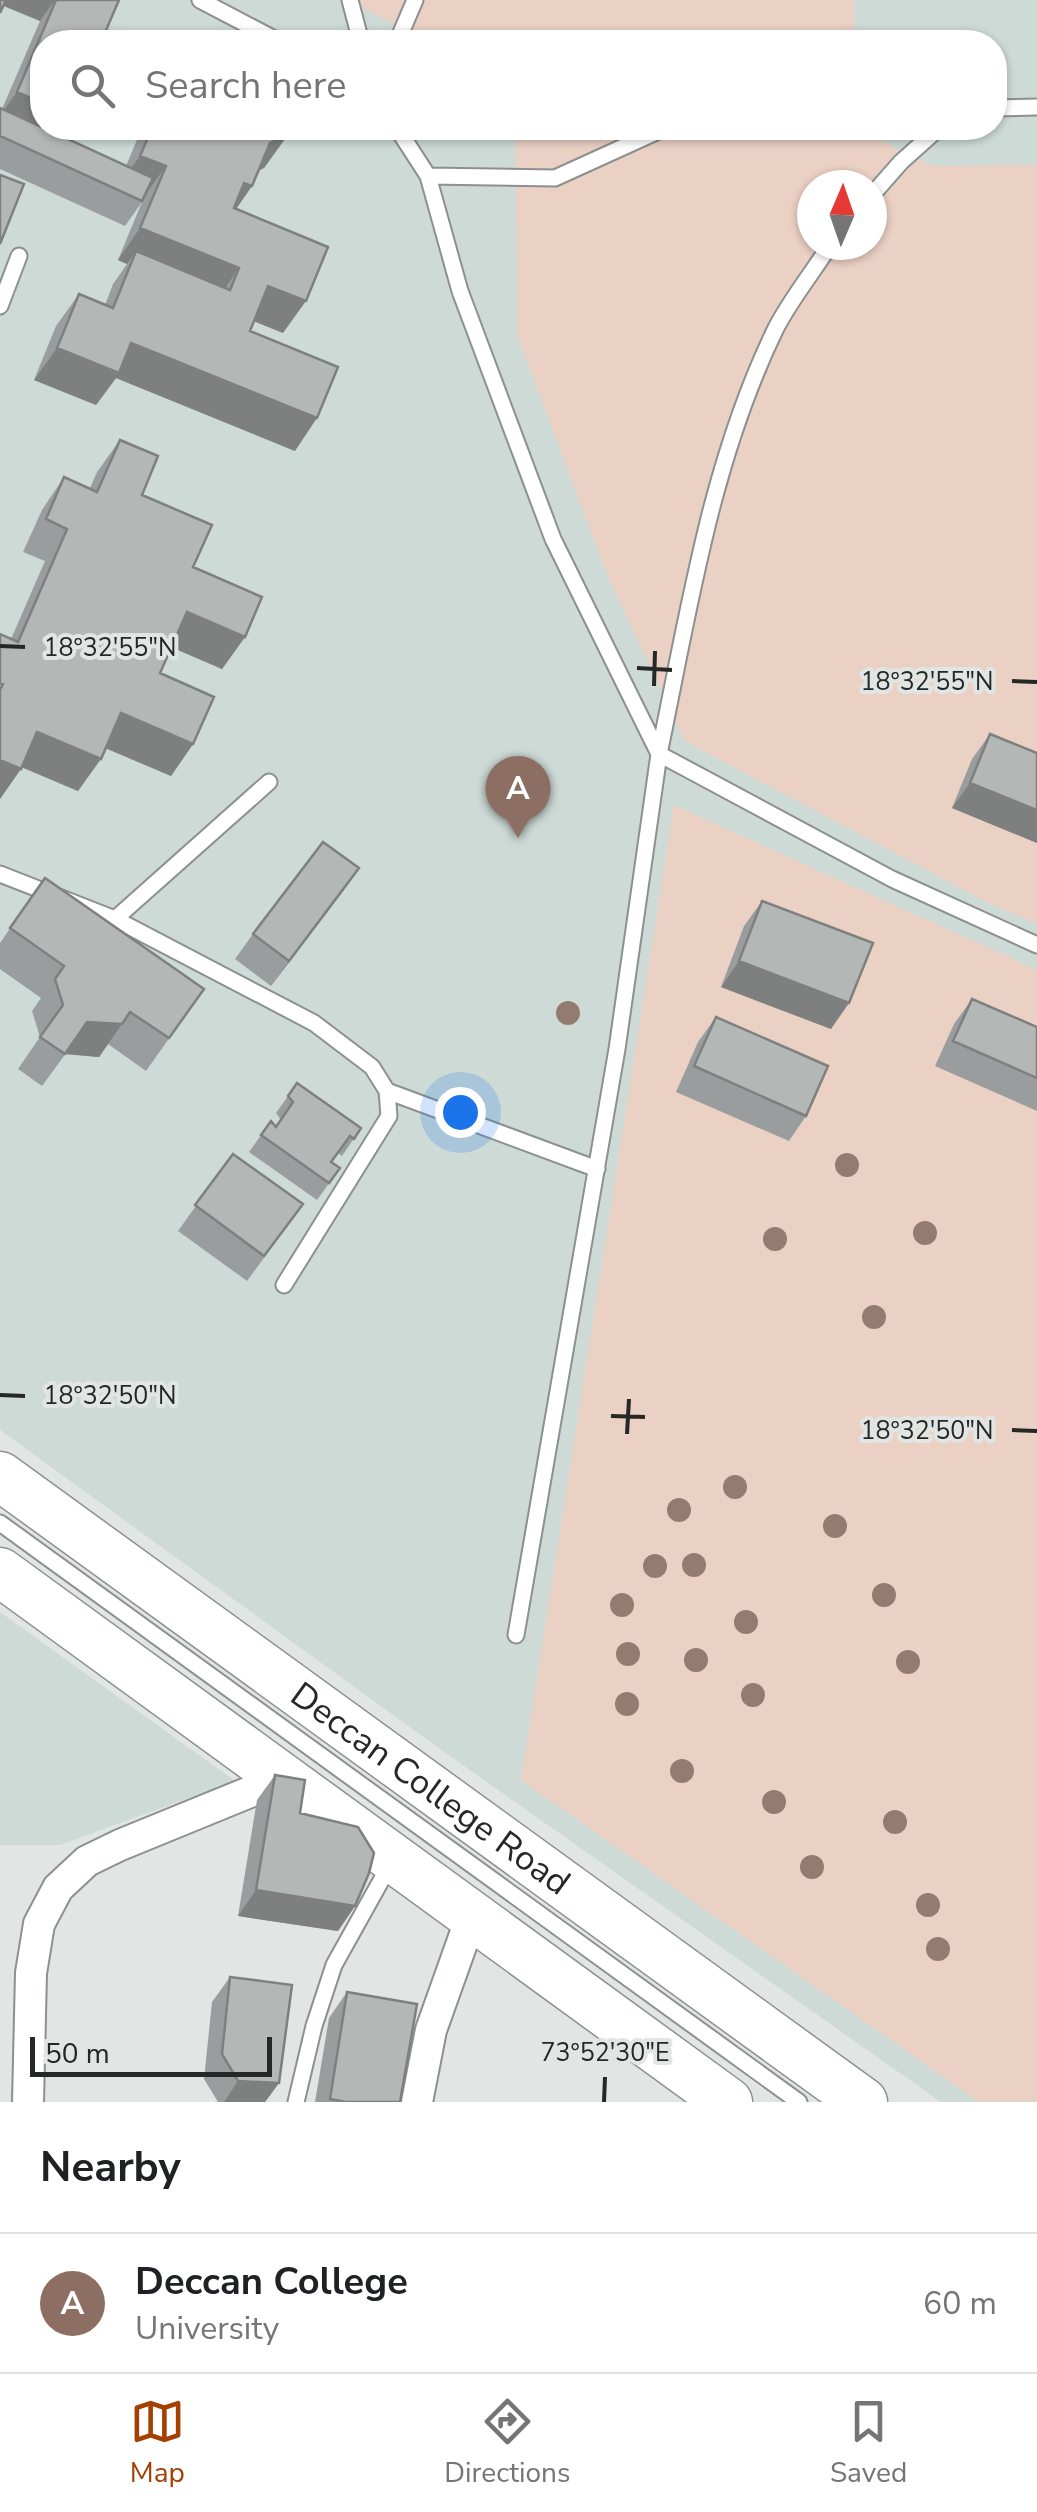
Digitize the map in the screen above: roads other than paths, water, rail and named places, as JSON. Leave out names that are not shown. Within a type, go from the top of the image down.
[{"type":"main road","name":"Deccan College Road","points":[[0,1476],[863,2102]]},
{"type":"main road","points":[[0,1572],[728,2102]]},
{"type":"street","points":[[28,2102],[31,1973],[39,1924],[58,1888],[87,1862],[120,1845],[284,1778]]},
{"type":"street","points":[[417,2102],[431,2030],[472,1915]]},
{"type":"lane","points":[[200,0],[257,30]]},
{"type":"lane","points":[[350,0],[359,30]]},
{"type":"lane","points":[[402,30],[416,0]]},
{"type":"lane","points":[[1007,108],[1037,107]]},
{"type":"lane","points":[[404,140],[428,176],[460,291],[553,539],[660,754],[892,879],[1037,945]]},
{"type":"lane","points":[[428,176],[554,178],[638,140]]},
{"type":"lane","points":[[887,178],[926,140]]},
{"type":"lane","points":[[0,306],[19,256]]},
{"type":"lane","points":[[516,1636],[617,1049],[660,754],[704,535],[736,426],[777,326],[820,260]]},
{"type":"lane","points":[[115,918],[269,782]]},
{"type":"lane","points":[[0,874],[115,918],[314,1023],[372,1067],[388,1091],[389,1116],[284,1284]]},
{"type":"lane","points":[[388,1091],[596,1169]]},
{"type":"lane","points":[[0,1522],[800,2102]]},
{"type":"lane","points":[[296,2102],[334,1965],[394,1858]]},
{"type":"place","name":"Deccan College","points":[[518,838]]}]
